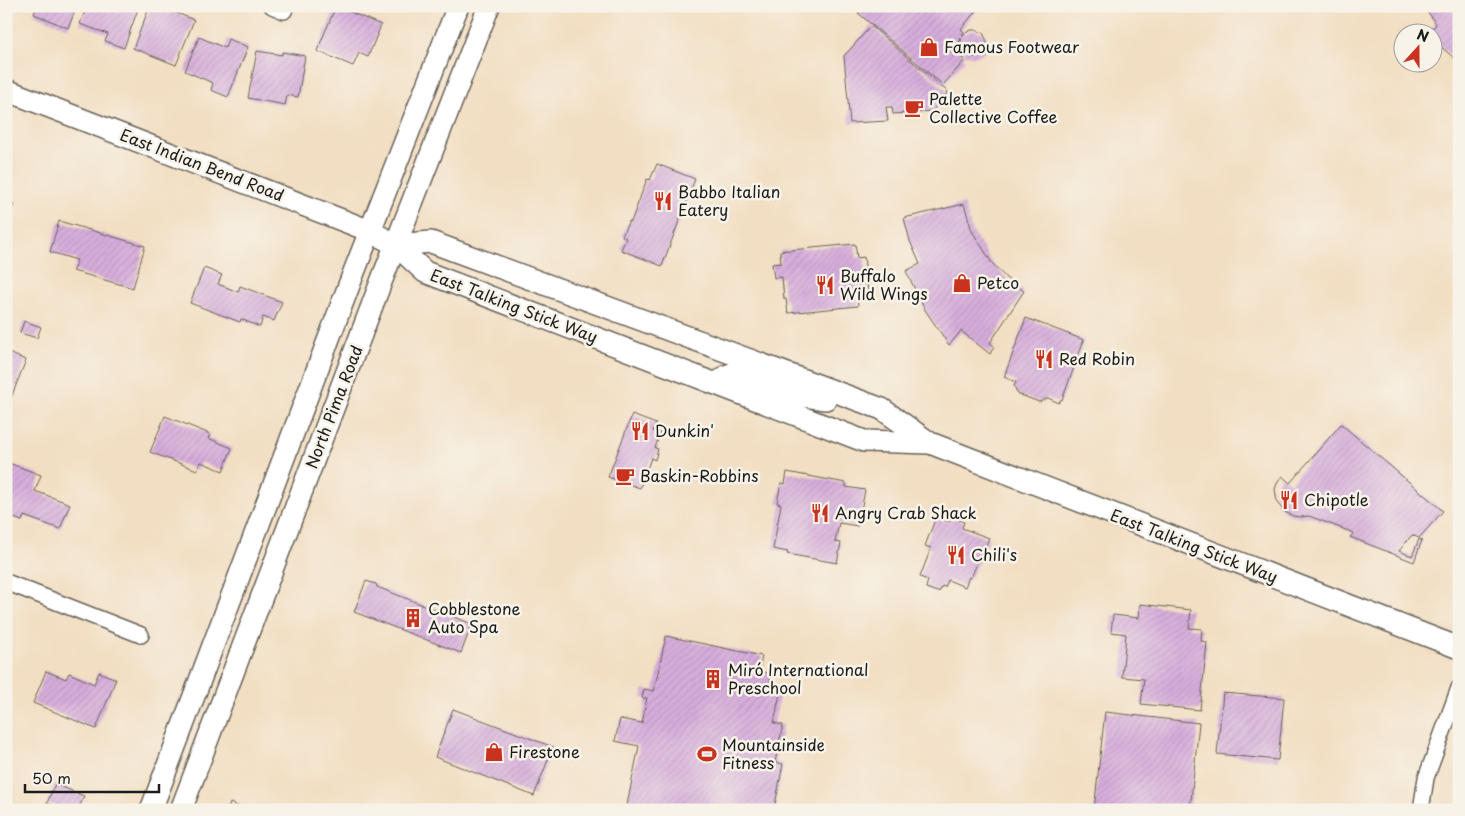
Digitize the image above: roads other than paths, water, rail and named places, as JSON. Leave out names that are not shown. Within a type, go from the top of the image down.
[{"type":"main road","name":"North Pima Road","points":[[151,810],[370,231],[458,6]]},
{"type":"main road","name":"North Pima Road","points":[[181,810],[489,6]]},
{"type":"main road","name":"East Indian Bend Road","points":[[6,90],[370,231],[396,245]]},
{"type":"main road","name":"East Talking Stick Way","points":[[396,245],[431,242],[882,409],[930,443],[1459,648]]},
{"type":"main road","name":"East Talking Stick Way","points":[[396,245],[425,272],[864,441],[930,443]]},
{"type":"main road","points":[[716,384],[728,375],[738,372],[804,396],[818,399],[855,399]]},
{"type":"street","points":[[6,582],[141,634]]},
{"type":"street","points":[[1421,810],[1426,778],[1459,688]]},
{"type":"place","name":"Famous Footwear","points":[[929,47]]},
{"type":"place","name":"Palette Collective Coffee","points":[[914,108]]},
{"type":"place","name":"Babbo Italian Eatery","points":[[663,201]]},
{"type":"place","name":"Petco","points":[[962,283]]},
{"type":"place","name":"Buffalo Wild Wings","points":[[825,285]]},
{"type":"place","name":"Red Robin","points":[[1044,359]]},
{"type":"place","name":"Dunkin'","points":[[640,431]]},
{"type":"place","name":"Baskin-Robbins","points":[[625,476]]},
{"type":"place","name":"Chipotle","points":[[1289,500]]},
{"type":"place","name":"Angry Crab Shack","points":[[820,513]]},
{"type":"place","name":"Chili's","points":[[956,555]]},
{"type":"place","name":"Cobblestone Auto Spa","points":[[413,618]]},
{"type":"place","name":"Miró International Preschool","points":[[713,679]]},
{"type":"place","name":"Firestone","points":[[494,752]]},
{"type":"place","name":"Mountainside Fitness","points":[[707,754]]}]
